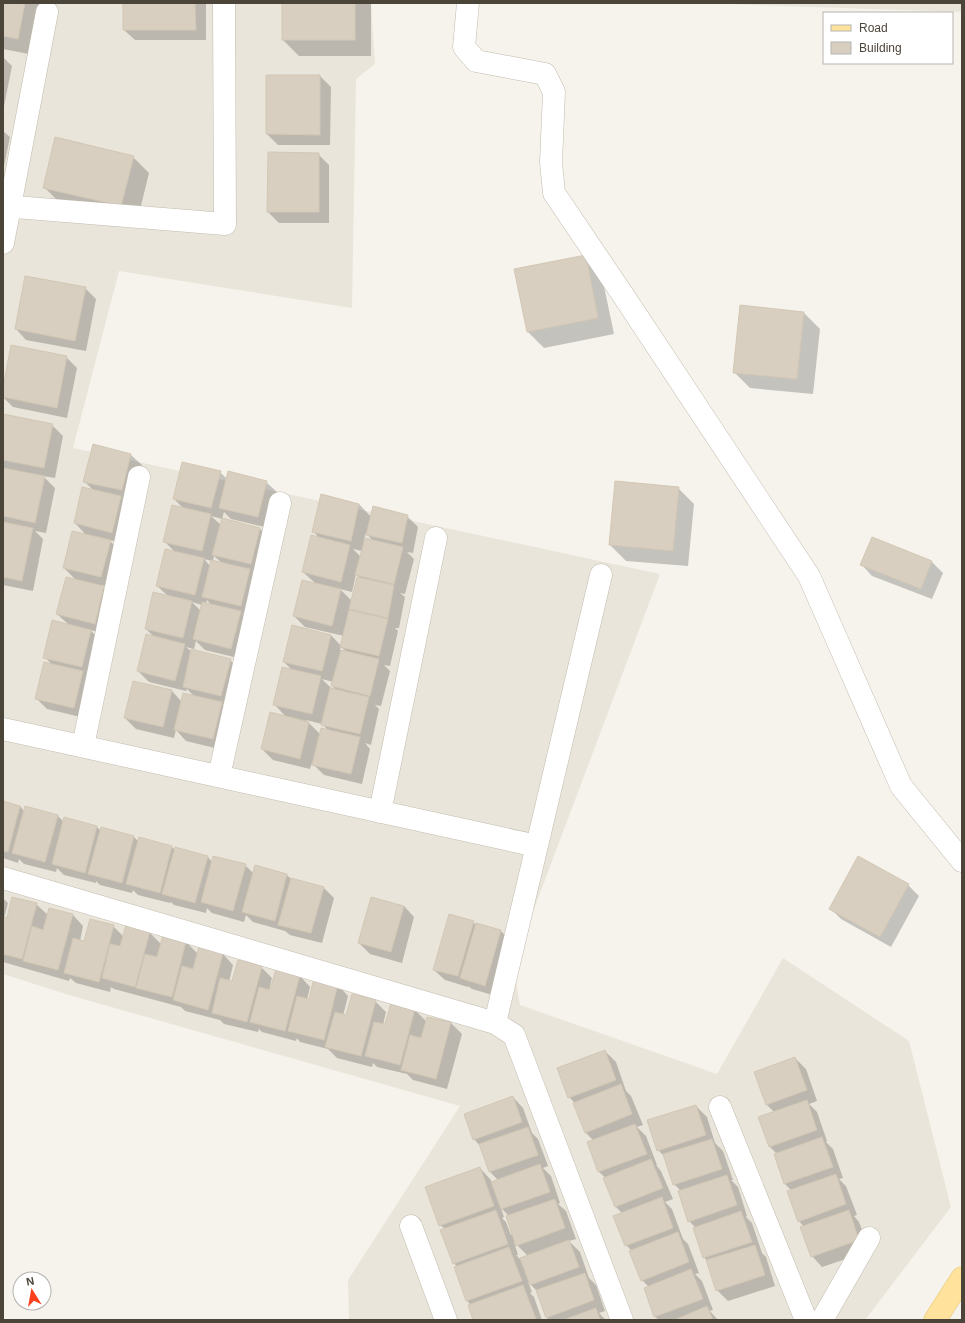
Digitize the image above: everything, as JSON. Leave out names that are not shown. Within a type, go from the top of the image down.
[{"type":"main road","points":[[935,1320],[962,1278]]},
{"type":"street","points":[[7,206],[225,224],[224,3]]},
{"type":"street","points":[[468,3],[464,47],[476,61],[545,74],[554,92],[551,162],[554,193],[809,576],[902,786],[962,861]]},
{"type":"street","points":[[3,244],[7,206],[47,12]]},
{"type":"street","points":[[83,746],[140,476]]},
{"type":"street","points":[[219,776],[280,503]]},
{"type":"street","points":[[380,812],[436,538]]},
{"type":"street","points":[[495,1023],[601,575]]},
{"type":"street","points":[[3,729],[538,846]]},
{"type":"street","points":[[3,878],[495,1023],[514,1035],[622,1320]]},
{"type":"street","points":[[720,1107],[806,1320]]},
{"type":"street","points":[[411,1226],[446,1320]]},
{"type":"street","points":[[822,1320],[869,1238]]},
{"type":"shaded area","points":[[3,3],[371,3],[375,64],[356,79],[352,308],[119,271],[73,448],[660,574],[513,965],[520,1005],[717,1074],[783,958],[909,1041],[951,1207],[865,1320],[349,1320],[348,1280],[460,1106],[69,995],[3,974]]},
{"type":"shaded area","points":[[700,3],[962,3],[962,12]]},
{"type":"building","points":[[3,3],[25,3],[18,39],[3,36]]},
{"type":"building","points":[[123,3],[195,3],[196,30],[123,30]]},
{"type":"building","points":[[282,3],[355,3],[355,40],[282,40]]},
{"type":"building","points":[[266,75],[320,75],[320,135],[266,134]]},
{"type":"building","points":[[55,137],[134,156],[121,206],[43,188]]},
{"type":"building","points":[[268,152],[319,153],[319,212],[267,212]]},
{"type":"building","points":[[586,255],[598,318],[527,332],[514,269]]},
{"type":"building","points":[[25,276],[86,287],[75,341],[15,329]]},
{"type":"building","points":[[740,305],[804,312],[797,379],[733,373]]},
{"type":"building","points":[[11,345],[67,356],[57,408],[3,397],[3,388]]},
{"type":"building","points":[[3,414],[53,424],[44,468],[3,460]]},
{"type":"building","points":[[93,444],[131,454],[122,490],[83,482]]},
{"type":"building","points":[[182,462],[221,471],[211,508],[173,499]]},
{"type":"building","points":[[3,468],[45,476],[35,523],[3,516]]},
{"type":"building","points":[[228,471],[267,481],[258,517],[219,508]]},
{"type":"building","points":[[615,481],[679,487],[673,551],[609,545]]},
{"type":"building","points":[[82,487],[121,496],[112,533],[74,523]]},
{"type":"building","points":[[321,494],[359,504],[351,541],[312,532]]},
{"type":"building","points":[[172,505],[211,514],[202,551],[163,542]]},
{"type":"building","points":[[373,506],[408,515],[402,543],[366,535]]},
{"type":"building","points":[[222,518],[260,528],[251,564],[212,555]]},
{"type":"building","points":[[3,522],[33,528],[22,581],[3,577]]},
{"type":"building","points":[[72,531],[111,540],[101,577],[63,568]]},
{"type":"building","points":[[311,535],[350,545],[341,582],[302,572]]},
{"type":"building","points":[[872,537],[932,561],[921,589],[860,565]]},
{"type":"building","points":[[365,538],[403,547],[394,584],[355,575]]},
{"type":"building","points":[[165,549],[204,558],[195,595],[156,586]]},
{"type":"building","points":[[211,560],[250,569],[241,606],[202,597]]},
{"type":"building","points":[[66,577],[104,586],[95,624],[56,614]]},
{"type":"building","points":[[357,577],[394,585],[388,618],[349,609]]},
{"type":"building","points":[[302,580],[341,589],[332,626],[293,616]]},
{"type":"building","points":[[153,592],[192,601],[183,638],[145,629]]},
{"type":"building","points":[[202,602],[241,611],[231,649],[193,639]]},
{"type":"building","points":[[349,610],[388,619],[379,656],[340,647]]},
{"type":"building","points":[[52,620],[91,630],[82,667],[43,658]]},
{"type":"building","points":[[292,625],[331,635],[322,671],[283,662]]},
{"type":"building","points":[[146,634],[185,644],[175,681],[137,671]]},
{"type":"building","points":[[191,649],[231,659],[221,696],[183,687]]},
{"type":"building","points":[[341,650],[379,659],[370,696],[331,686]]},
{"type":"building","points":[[44,662],[83,671],[74,708],[35,699]]},
{"type":"building","points":[[282,667],[321,676],[312,714],[273,705]]},
{"type":"building","points":[[133,681],[172,690],[163,727],[124,718]]},
{"type":"building","points":[[330,688],[369,697],[360,734],[321,725]]},
{"type":"building","points":[[183,693],[222,702],[213,739],[174,730]]},
{"type":"building","points":[[270,712],[309,722],[300,759],[261,749]]},
{"type":"building","points":[[321,728],[360,737],[351,774],[312,765]]},
{"type":"building","points":[[3,801],[20,806],[8,852],[3,851]]},
{"type":"building","points":[[25,806],[58,815],[45,862],[12,853]]},
{"type":"building","points":[[64,817],[97,826],[85,873],[52,864]]},
{"type":"building","points":[[101,827],[134,836],[122,883],[88,874]]},
{"type":"building","points":[[139,837],[172,846],[160,893],[126,884]]},
{"type":"building","points":[[175,847],[208,856],[195,903],[162,894]]},
{"type":"building","points":[[213,856],[246,864],[233,911],[201,902]]},
{"type":"building","points":[[858,856],[909,884],[880,937],[829,909]]},
{"type":"building","points":[[255,865],[287,874],[275,921],[242,912]]},
{"type":"building","points":[[291,878],[324,887],[311,933],[278,925]]},
{"type":"building","points":[[12,897],[37,903],[22,959],[3,954],[3,917],[7,918]]},
{"type":"building","points":[[371,897],[404,906],[391,952],[358,943]]},
{"type":"building","points":[[49,908],[73,914],[58,970],[23,961],[32,926],[43,930]]},
{"type":"building","points":[[449,914],[474,921],[458,976],[433,970]]},
{"type":"building","points":[[90,919],[114,925],[99,982],[64,973],[73,938],[84,941]]},
{"type":"building","points":[[476,923],[501,930],[485,986],[460,978]]},
{"type":"building","points":[[126,925],[150,931],[135,987],[102,978],[110,944],[120,946]]},
{"type":"building","points":[[163,935],[186,941],[172,997],[136,988],[145,954],[157,957]]},
{"type":"building","points":[[199,947],[223,953],[208,1010],[173,1000],[182,966],[193,969]]},
{"type":"building","points":[[238,960],[262,966],[247,1022],[212,1013],[220,978],[232,981]]},
{"type":"building","points":[[276,969],[300,975],[285,1031],[250,1022],[259,987],[270,990]]},
{"type":"building","points":[[314,978],[338,984],[324,1040],[288,1031],[297,996],[309,999]]},
{"type":"building","points":[[352,994],[376,1000],[361,1056],[325,1047],[335,1012],[346,1015]]},
{"type":"building","points":[[391,1003],[415,1009],[400,1065],[365,1056],[374,1022],[385,1024]]},
{"type":"building","points":[[427,1017],[451,1022],[436,1079],[401,1070],[410,1035],[421,1038]]},
{"type":"building","points":[[605,1050],[616,1080],[568,1098],[557,1068]]},
{"type":"building","points":[[795,1057],[807,1090],[766,1105],[754,1072]]},
{"type":"building","points":[[621,1084],[632,1114],[585,1133],[573,1103]]},
{"type":"building","points":[[513,1096],[522,1122],[473,1140],[464,1114]]},
{"type":"building","points":[[807,1100],[817,1130],[769,1147],[758,1117]]},
{"type":"building","points":[[696,1105],[706,1135],[657,1151],[647,1120]]},
{"type":"building","points":[[635,1124],[647,1154],[598,1172],[587,1142]]},
{"type":"building","points":[[528,1127],[538,1155],[489,1172],[479,1144]]},
{"type":"building","points":[[822,1137],[833,1167],[784,1184],[774,1154]]},
{"type":"building","points":[[712,1139],[722,1169],[673,1185],[663,1154]]},
{"type":"building","points":[[651,1159],[663,1188],[615,1207],[603,1178]]},
{"type":"building","points":[[540,1164],[550,1192],[501,1209],[491,1182]]},
{"type":"building","points":[[480,1167],[494,1206],[439,1226],[425,1187]]},
{"type":"building","points":[[836,1174],[846,1204],[798,1222],[787,1191]]},
{"type":"building","points":[[727,1175],[737,1205],[688,1222],[678,1191]]},
{"type":"building","points":[[662,1197],[673,1228],[625,1246],[613,1216]]},
{"type":"building","points":[[555,1199],[565,1228],[516,1246],[506,1216]]},
{"type":"building","points":[[496,1210],[508,1244],[453,1264],[440,1230]]},
{"type":"building","points":[[849,1210],[859,1240],[811,1257],[800,1227]]},
{"type":"building","points":[[741,1211],[752,1242],[703,1258],[693,1228]]},
{"type":"building","points":[[678,1232],[689,1262],[641,1281],[629,1251]]},
{"type":"building","points":[[569,1240],[579,1267],[530,1285],[520,1258]]},
{"type":"building","points":[[755,1245],[765,1275],[716,1291],[706,1260]]},
{"type":"building","points":[[509,1247],[522,1281],[466,1301],[454,1267]]},
{"type":"building","points":[[691,1269],[703,1299],[654,1317],[644,1288]]},
{"type":"building","points":[[585,1273],[594,1300],[546,1318],[536,1290]]},
{"type":"building","points":[[523,1285],[536,1319],[473,1320],[468,1305]]},
{"type":"building","points":[[707,1306],[713,1320],[674,1320]]},
{"type":"building","points":[[596,1308],[600,1320],[563,1320]]}]
